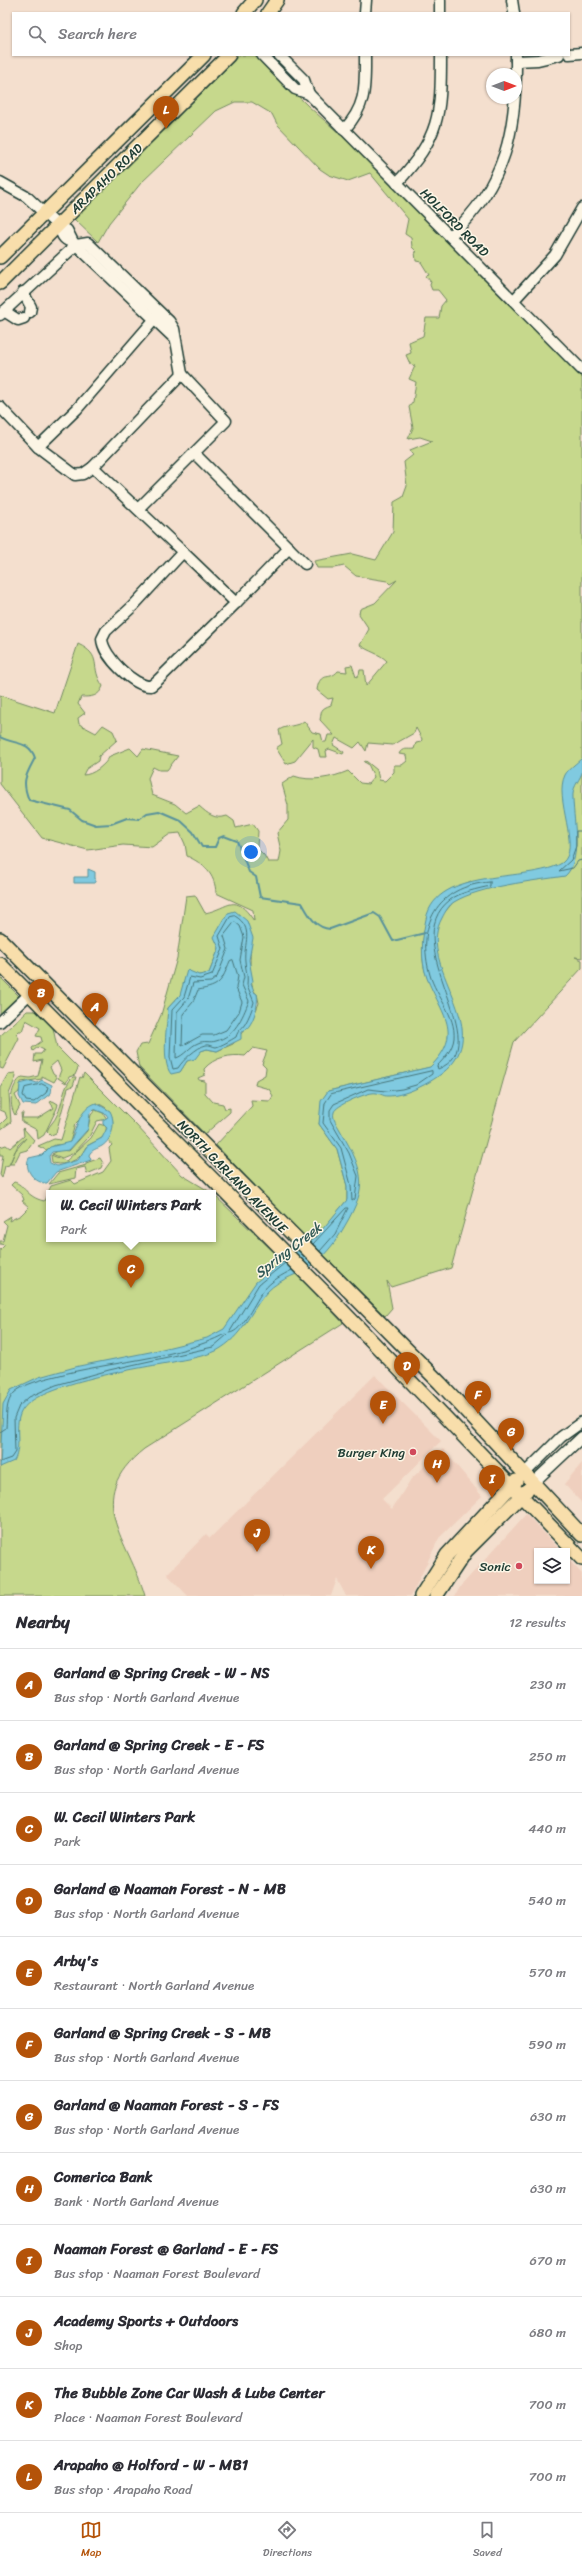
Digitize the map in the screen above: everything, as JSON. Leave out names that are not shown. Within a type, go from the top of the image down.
[{"type":"main road","points":[[245,12],[255,0]]},
{"type":"main road","points":[[269,12],[277,0]]},
{"type":"main road","name":"ARAPAHO ROAD","points":[[0,257],[203,56]]},
{"type":"main road","name":"ARAPAHO ROAD","points":[[0,283],[227,56]]},
{"type":"main road","name":"NORTH GARLAND AVENUE","points":[[0,939],[235,1179],[440,1383],[528,1479],[582,1535]]},
{"type":"main road","name":"NORTH GARLAND AVENUE","points":[[0,964],[337,1305],[582,1559]]},
{"type":"main road","points":[[421,1596],[447,1555],[510,1486],[528,1479]]},
{"type":"main road","points":[[436,1596],[466,1551],[522,1496],[528,1479]]},
{"type":"street","points":[[365,12],[366,0]]},
{"type":"street","points":[[440,0],[440,12]]},
{"type":"street","points":[[512,0],[514,12]]},
{"type":"street","points":[[570,54],[582,54]]},
{"type":"street","name":"HOLFORD ROAD","points":[[263,56],[296,89],[309,94]]},
{"type":"street","name":"HOLFORD ROAD","points":[[280,56],[304,80],[309,94],[582,370]]},
{"type":"street","points":[[344,130],[359,112],[363,101],[365,56]]},
{"type":"street","points":[[397,183],[424,151],[433,135],[439,115],[441,96],[441,56]]},
{"type":"street","points":[[450,236],[484,197],[503,160],[515,112],[516,58],[538,60],[555,56]]},
{"type":"street","points":[[0,182],[27,197],[57,225]]},
{"type":"street","points":[[514,300],[555,255],[582,208]]},
{"type":"street","points":[[23,292],[27,315],[18,320],[2,313],[23,292],[75,243],[157,316],[175,339],[182,374],[226,421],[138,509]]},
{"type":"street","points":[[38,447],[77,409],[157,316]]},
{"type":"street","points":[[0,407],[38,447],[75,475],[83,474],[93,467],[182,374]]},
{"type":"street","points":[[194,453],[305,564]]},
{"type":"street","points":[[93,467],[236,603]]},
{"type":"street","points":[[183,552],[133,606],[106,631],[102,639],[106,654],[139,684],[151,686],[236,603],[289,548]]},
{"type":"street","points":[[0,1022],[42,982]]},
{"type":"street","points":[[528,1479],[562,1437],[582,1422]]},
{"type":"street","points":[[528,1479],[582,1437]]},
{"type":"shaded area","points":[[375,1375],[441,1441],[382,1499],[392,1509],[411,1479],[443,1449],[482,1496],[439,1538],[411,1596],[346,1596],[337,1579],[331,1596],[188,1596],[167,1574],[206,1534],[210,1538]]},
{"type":"shaded area","points":[[582,1463],[582,1503],[564,1484]]},
{"type":"shaded area","points":[[526,1514],[558,1548],[534,1548],[534,1584],[570,1584],[570,1561],[582,1574],[582,1596],[455,1596],[460,1587]]},
{"type":"green space","points":[[235,56],[257,56],[308,106],[356,148],[582,378],[582,958],[575,957],[582,960],[582,968],[514,1042],[451,1268],[391,1287],[387,1281],[392,1308],[385,1316],[316,1248],[353,1202],[327,1105],[442,1064],[459,1037],[428,932],[471,881],[446,892],[436,901],[427,922],[424,934],[423,959],[425,970],[446,1017],[448,1025],[449,1039],[446,1047],[431,1067],[328,1091],[319,1124],[337,1149],[347,1186],[347,1200],[325,1227],[308,1243],[216,1145],[252,1106],[251,1100],[270,1101],[273,1096],[269,1089],[255,1085],[256,1080],[265,1075],[266,1068],[262,1064],[267,1051],[253,1048],[245,1056],[223,1057],[208,1065],[204,1069],[205,1075],[198,1078],[199,1080],[205,1081],[205,1093],[213,1102],[223,1104],[225,1109],[230,1108],[230,1112],[205,1134],[139,1067],[136,1052],[140,1045],[148,1044],[161,1015],[177,958],[186,896],[195,895],[205,913],[226,905],[236,904],[241,906],[254,921],[253,910],[216,893],[213,880],[208,870],[199,862],[187,856],[185,844],[180,833],[170,834],[152,847],[123,845],[88,850],[42,838],[0,784],[0,695],[55,713],[78,644],[86,648],[94,658],[97,673],[103,686],[97,694],[81,697],[78,704],[85,713],[78,718],[79,724],[96,733],[103,725],[113,731],[117,740],[99,756],[98,761],[86,769],[83,775],[87,775],[98,769],[110,756],[130,748],[138,756],[143,749],[178,756],[167,770],[159,770],[153,767],[148,778],[152,795],[175,804],[186,813],[199,806],[215,817],[227,816],[234,821],[236,828],[253,824],[258,831],[257,848],[268,862],[279,862],[281,851],[277,833],[288,820],[288,805],[282,784],[294,776],[314,779],[335,776],[348,771],[360,783],[368,784],[374,777],[368,764],[364,762],[366,761],[377,770],[379,780],[385,781],[394,772],[394,765],[402,765],[407,761],[406,755],[399,754],[400,752],[402,750],[414,749],[416,743],[421,742],[422,739],[416,728],[414,733],[393,745],[368,743],[366,751],[360,742],[354,748],[336,738],[333,745],[344,752],[343,754],[329,749],[326,751],[327,757],[320,757],[318,749],[313,747],[313,739],[295,761],[286,764],[276,748],[282,744],[279,730],[304,721],[312,732],[321,734],[323,742],[326,742],[328,735],[334,735],[320,720],[322,710],[331,705],[333,698],[328,699],[317,690],[320,680],[335,674],[338,671],[347,672],[346,666],[352,665],[356,677],[359,675],[360,670],[364,670],[366,686],[387,661],[381,656],[360,645],[369,629],[359,614],[360,609],[375,603],[397,580],[390,584],[387,581],[356,576],[344,566],[335,568],[317,568],[314,561],[352,554],[376,560],[393,532],[394,502],[403,497],[407,486],[404,462],[413,455],[410,450],[432,441],[420,437],[408,439],[413,428],[409,407],[413,402],[416,382],[409,379],[415,366],[410,364],[406,355],[411,353],[409,342],[423,336],[426,318],[439,318],[441,306],[446,300],[438,290],[432,290],[430,285],[431,282],[426,276],[429,275],[421,262],[416,261],[415,252],[417,252],[412,247],[411,238],[405,234],[408,219],[370,173],[348,181],[329,175],[320,169],[277,124],[272,114],[252,102],[235,102],[216,111],[141,183],[109,223],[98,242],[74,219],[121,169]],"holes":[[[251,944],[250,963],[252,986],[257,994],[259,1003],[252,1020],[233,1044],[217,1051],[207,1049],[201,1051],[187,1061],[180,1072],[167,1042],[168,1008],[199,975],[209,973],[219,948]]]},
{"type":"green space","points":[[0,977],[19,996],[0,1015]]},
{"type":"green space","points":[[27,1011],[36,1011],[53,1028],[57,1047],[78,1068],[75,1075],[69,1077],[66,1083],[58,1078],[61,1070],[57,1061],[50,1067],[53,1074],[57,1077],[54,1082],[42,1076],[42,1079],[21,1082],[19,1092],[15,1095],[20,1106],[15,1115],[11,1100],[15,1085],[22,1077],[30,1078],[38,1076],[42,1060],[34,1062],[35,1054],[41,1054],[44,1050],[38,1047],[33,1051],[32,1048],[42,1041],[41,1037],[36,1036],[40,1028],[26,1020],[22,1031],[19,1031],[16,1034],[19,1038],[3,1069],[0,1068],[0,1036]]},
{"type":"green space","points":[[15,1073],[16,1077],[9,1094],[11,1122],[0,1130],[0,1125],[7,1118],[5,1112],[0,1110],[0,1088],[8,1074]]},
{"type":"green space","points":[[84,1073],[136,1125],[182,1175],[207,1190],[49,1190],[51,1186],[71,1180],[75,1184],[103,1172],[111,1161],[109,1148],[112,1145],[108,1140],[111,1134],[113,1122],[112,1117],[107,1109],[96,1103],[75,1124],[70,1142],[55,1145],[46,1150],[38,1146],[54,1139],[61,1140],[80,1077],[82,1078]]},
{"type":"green space","points":[[73,1077],[76,1077],[73,1086],[68,1088],[56,1133],[51,1135],[47,1131],[59,1111],[67,1085]]},
{"type":"green space","points":[[53,1101],[58,1104],[57,1108],[44,1135],[38,1139],[37,1130],[22,1122],[21,1113],[23,1113],[22,1118],[38,1118],[54,1108],[50,1102]]},
{"type":"green space","points":[[95,1110],[103,1113],[107,1119],[97,1121],[89,1137],[74,1153],[62,1158],[52,1154],[60,1150],[69,1151],[87,1131],[91,1115]]},
{"type":"green space","points":[[99,1124],[106,1126],[105,1134],[103,1137],[86,1147],[79,1158],[62,1164],[52,1162],[51,1155],[66,1161],[91,1138]]},
{"type":"green space","points":[[23,1128],[34,1140],[27,1150],[20,1152],[14,1164],[10,1164],[13,1156],[9,1165],[5,1166],[2,1178],[0,1175],[3,1155],[0,1155],[0,1147],[6,1145],[10,1148],[24,1136]],"holes":[[[26,1138],[16,1150],[18,1145]]]},
{"type":"green space","points":[[100,1158],[103,1163],[101,1168],[87,1174],[85,1167],[76,1169],[75,1178],[49,1184],[58,1173],[86,1165],[86,1163]]},
{"type":"green space","points":[[14,1182],[20,1185],[33,1197],[44,1201],[46,1197],[46,1242],[216,1242],[216,1197],[301,1278],[343,1323],[144,1449],[125,1467],[115,1485],[112,1502],[115,1520],[121,1538],[138,1575],[145,1596],[0,1596],[0,1250],[5,1245],[0,1244],[0,1241],[3,1241],[7,1225],[3,1221],[11,1216],[9,1221],[21,1215],[29,1207],[22,1201],[24,1200],[22,1195],[11,1185]]},
{"type":"water","points":[[582,758],[582,773],[574,788],[573,795],[576,842],[574,861],[565,876],[492,888],[465,896],[452,903],[442,918],[437,935],[438,953],[462,1026],[462,1043],[455,1060],[443,1073],[414,1090],[386,1096],[376,1093],[368,1094],[345,1103],[334,1112],[335,1121],[355,1159],[361,1182],[356,1205],[332,1246],[309,1268],[284,1279],[272,1287],[261,1300],[240,1331],[216,1351],[194,1358],[92,1378],[70,1384],[33,1400],[23,1409],[18,1421],[17,1455],[14,1461],[0,1467],[3,1404],[11,1390],[39,1377],[79,1366],[150,1352],[207,1338],[224,1329],[256,1282],[315,1238],[347,1200],[347,1186],[337,1149],[319,1124],[321,1101],[328,1091],[430,1067],[440,1055],[446,1044],[448,1033],[447,1023],[427,978],[423,964],[423,933],[426,919],[434,902],[447,891],[465,883],[528,873],[547,869],[562,863],[567,856],[569,835],[562,797],[562,785],[566,773]]},
{"type":"water","points":[[88,869],[95,872],[95,883],[74,883],[74,877],[88,877]]},
{"type":"water","points":[[235,911],[247,921],[253,938],[249,960],[253,981],[251,984],[254,992],[257,994],[257,1004],[254,1016],[249,1026],[241,1032],[241,1039],[217,1051],[207,1049],[201,1051],[195,1059],[187,1061],[180,1072],[171,1074],[166,1061],[165,1052],[168,1008],[180,995],[187,970],[199,975],[209,973],[219,948],[214,937],[228,913]]},
{"type":"water","points":[[42,1080],[52,1085],[51,1093],[36,1105],[23,1104],[19,1096],[20,1084],[31,1081],[37,1083]]},
{"type":"water","points":[[96,1103],[110,1111],[113,1125],[109,1139],[102,1146],[90,1153],[89,1155],[91,1160],[56,1172],[47,1183],[38,1181],[29,1171],[29,1158],[42,1155],[50,1147],[70,1142],[82,1114],[90,1106]],"holes":[[[94,1109],[106,1114],[108,1117],[103,1120],[103,1124],[107,1128],[102,1138],[87,1146],[78,1160],[57,1166],[50,1163],[49,1156],[52,1152],[69,1150],[88,1129],[90,1113]]]},
{"type":"waterway","points":[[0,737],[29,748],[35,758],[29,769],[25,783],[29,800],[70,810],[82,820],[96,825],[111,824],[127,818],[139,819],[147,813],[159,811],[180,820],[193,832],[202,847],[215,847],[219,838],[224,836],[237,841],[249,872],[256,877],[260,897],[302,903],[313,920],[320,926],[330,929],[374,913],[380,917],[393,941],[425,933]]},
{"type":"place","name":"Arapaho @ Holford - W - MB1","points":[[166,129]]},
{"type":"place","name":"Garland @ Spring Creek - E - FS","points":[[41,1012]]},
{"type":"place","name":"Garland @ Spring Creek - W - NS","points":[[95,1026]]},
{"type":"place","name":"W. Cecil Winters Park","points":[[131,1288]]},
{"type":"place","name":"Garland @ Naaman Forest - N - MB","points":[[407,1385]]},
{"type":"place","name":"Garland @ Spring Creek - S - MB","points":[[478,1414]]},
{"type":"place","name":"Arby's","points":[[383,1424]]},
{"type":"place","name":"Garland @ Naaman Forest - S - FS","points":[[511,1451]]},
{"type":"place","name":"Burger King","points":[[413,1452]]},
{"type":"place","name":"Comerica Bank","points":[[437,1483]]},
{"type":"place","name":"Naaman Forest @ Garland - E - FS","points":[[492,1498]]},
{"type":"place","name":"Academy Sports + Outdoors","points":[[257,1552]]},
{"type":"place","name":"Sonic","points":[[519,1566]]},
{"type":"place","name":"The Bubble Zone Car Wash & Lube Center","points":[[371,1569]]},
{"type":"water label","name":"Spring Creek","points":[[288,1250]]}]
